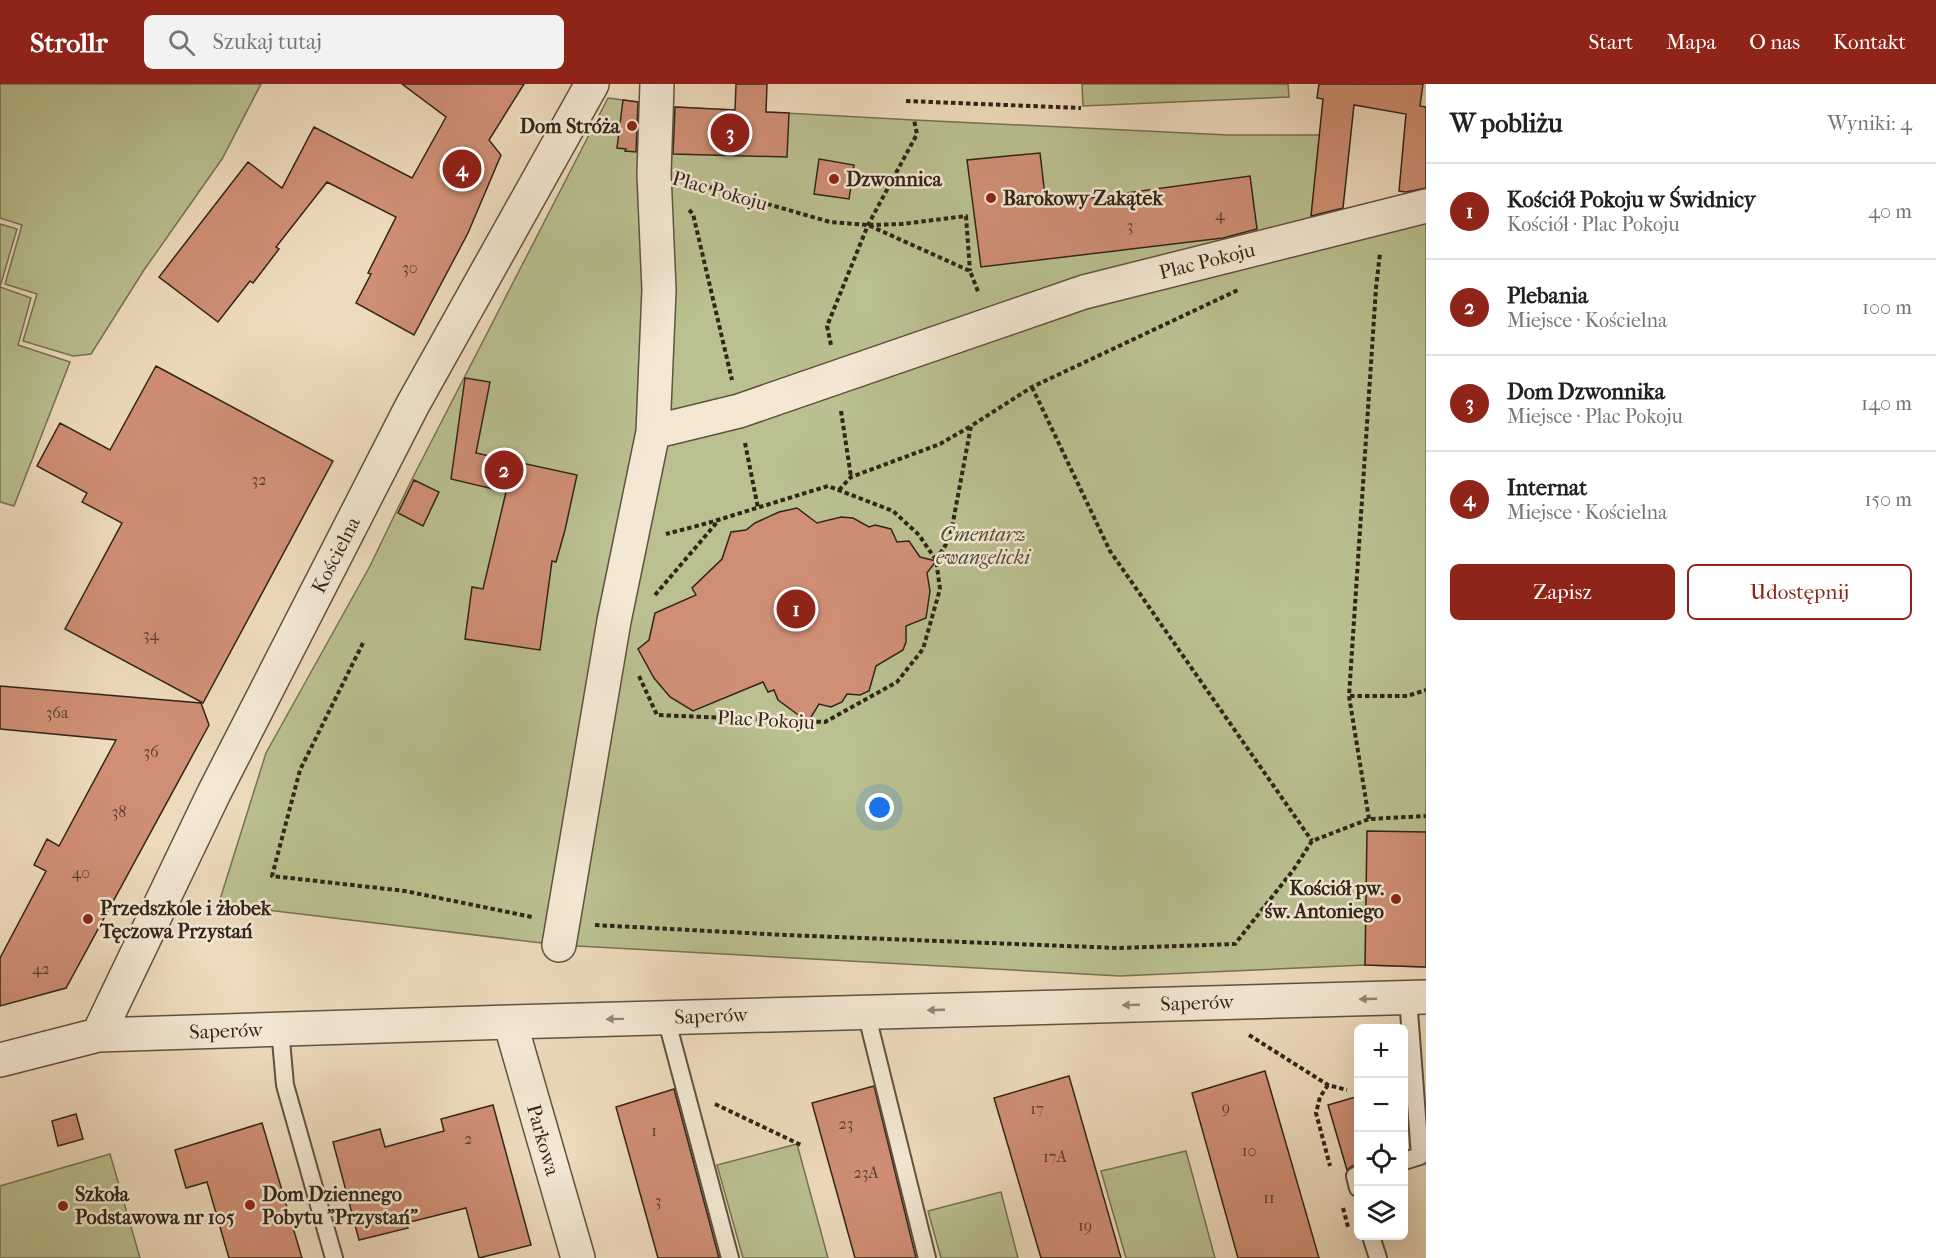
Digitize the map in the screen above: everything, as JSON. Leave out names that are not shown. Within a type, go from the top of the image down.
[{"type":"street","name":"Kościelna","points":[[98,1035],[214,793],[411,406],[592,84]]},
{"type":"street","name":"Plac Pokoju","points":[[560,934],[614,621],[653,432],[659,290],[654,174],[657,94]]},
{"type":"street","name":"Plac Pokoju","points":[[653,432],[739,411],[1084,292],[1426,206]]},
{"type":"street","name":"Saperów","points":[[0,1060],[98,1035],[1417,997]]},
{"type":"street","name":"Parkowa","points":[[510,1022],[578,1258]]},
{"type":"lane","points":[[1408,1160],[1420,1156],[1417,997]]},
{"type":"lane","points":[[866,1012],[927,1258]]},
{"type":"lane","points":[[666,1018],[730,1258]]},
{"type":"lane","points":[[280,1029],[285,1085],[334,1258]]},
{"type":"lane","points":[[1372,1240],[1378,1258]]},
{"type":"path","points":[[906,101],[1081,108]]},
{"type":"path","points":[[914,120],[917,134],[868,225],[902,224],[966,216],[970,271],[990,323]]},
{"type":"path","name":"Plac Pokoju","points":[[654,174],[830,222],[868,225],[970,271]]},
{"type":"path","points":[[688,208],[693,214],[739,411],[758,508]]},
{"type":"path","points":[[1369,819],[1349,696],[1376,288],[1381,245]]},
{"type":"path","points":[[839,490],[851,477],[940,444],[1032,387],[1245,287]]},
{"type":"path","points":[[1032,387],[1110,551],[1312,841]]},
{"type":"path","points":[[936,560],[950,538],[971,426]]},
{"type":"path","name":"Plac Pokoju","points":[[630,542],[719,520],[828,486],[893,511],[919,535],[936,560],[940,589],[923,650],[897,682],[825,722],[657,715],[638,673]]},
{"type":"path","points":[[614,621],[641,615],[664,582],[719,520]]},
{"type":"path","points":[[363,643],[300,770],[273,876],[405,891],[560,934],[785,935],[1118,948],[1235,944],[1294,869],[1312,841],[1369,819],[1426,816]]},
{"type":"path","points":[[1349,696],[1407,696],[1426,690]]},
{"type":"path","points":[[1248,1035],[1328,1085],[1347,1090]]},
{"type":"path","points":[[685,1089],[801,1145]]},
{"type":"green space","points":[[0,84],[261,84],[222,159],[144,270],[91,354],[73,356],[23,341],[37,294],[5,284],[22,225],[0,218]]},
{"type":"green space","points":[[1082,84],[1288,84],[1289,97],[1083,106]]},
{"type":"green space","name":"Cmentarz ewangelicki","points":[[608,98],[674,107],[914,120],[1228,135],[1320,135],[1311,222],[1426,217],[1426,967],[1365,965],[1120,976],[559,945],[267,910],[217,909],[266,753],[370,566],[411,481]]},
{"type":"green space","points":[[0,224],[17,229],[0,287]]},
{"type":"green space","points":[[0,287],[31,298],[18,345],[70,362],[14,506],[0,502]]},
{"type":"green space","points":[[797,1144],[828,1258],[743,1258],[717,1165]]},
{"type":"green space","points":[[1186,1151],[1215,1258],[1126,1258],[1101,1171]]},
{"type":"green space","name":"Szkoła Podstawowa nr 105","points":[[110,1154],[140,1258],[0,1258],[0,1186]]},
{"type":"green space","points":[[1001,1192],[1018,1258],[941,1258],[928,1211]]},
{"type":"building","points":[[402,84],[524,84],[489,140],[501,155],[468,233],[414,335],[356,303],[396,217],[327,182],[276,247],[279,249],[253,283],[250,281],[218,322],[159,277],[248,162],[282,188],[314,127],[412,178],[446,117]]},
{"type":"building","points":[[736,84],[767,84],[766,112],[789,113],[787,157],[673,154],[675,107],[735,110]]},
{"type":"building","points":[[1319,84],[1423,84],[1420,106],[1426,107],[1426,188],[1399,191],[1406,114],[1354,105],[1343,208],[1311,216],[1323,99],[1317,98]]},
{"type":"building","name":"Dom Stróża","points":[[623,100],[638,102],[636,152],[617,148]]},
{"type":"building","points":[[1040,153],[1046,204],[1250,176],[1257,229],[1223,238],[981,267],[967,160]]},
{"type":"building","name":"Dzwonnica","points":[[819,159],[854,165],[849,199],[814,194]]},
{"type":"building","points":[[156,366],[333,461],[203,703],[65,629],[122,523],[82,502],[87,493],[37,466],[60,423],[110,450]]},
{"type":"building","points":[[465,378],[490,382],[476,453],[577,475],[556,562],[552,561],[540,650],[465,639],[472,587],[483,589],[506,492],[451,479]]},
{"type":"building","points":[[414,480],[439,492],[423,526],[398,513]]},
{"type":"building","points":[[797,508],[817,523],[841,517],[853,518],[869,527],[875,525],[891,529],[897,542],[909,541],[920,557],[936,561],[927,573],[930,591],[926,618],[906,626],[906,642],[903,650],[876,666],[869,691],[860,695],[847,694],[842,702],[831,707],[819,704],[808,722],[778,700],[774,690],[768,692],[763,682],[693,711],[670,697],[654,678],[638,649],[649,640],[655,613],[696,595],[692,588],[722,559],[731,532],[746,530],[755,523],[779,512]]},
{"type":"building","points":[[0,686],[201,703],[209,725],[66,988],[0,1006],[0,958],[46,871],[34,865],[47,839],[59,846],[116,740],[0,729]]},
{"type":"building","name":"Kościół pw. św. Antoniego","points":[[1367,831],[1426,832],[1426,967],[1365,965]]},
{"type":"building","points":[[1265,1071],[1319,1258],[1238,1258],[1192,1093]]},
{"type":"building","points":[[1069,1076],[1121,1258],[1041,1258],[994,1098]]},
{"type":"building","points":[[874,1086],[916,1258],[855,1258],[812,1103]]},
{"type":"building","points":[[674,1089],[719,1258],[658,1258],[616,1107]]},
{"type":"building","points":[[1354,1097],[1354,1166],[1347,1170],[1328,1105]]},
{"type":"building","points":[[493,1105],[531,1245],[479,1258],[466,1208],[406,1223],[408,1228],[359,1240],[333,1142],[380,1129],[385,1147],[444,1131],[441,1119]]},
{"type":"building","points":[[76,1114],[83,1139],[58,1146],[52,1121]]},
{"type":"building","name":"Dom Dziennego Pobytu \"Przystań\"","points":[[262,1123],[302,1258],[229,1258],[207,1182],[186,1188],[175,1150]]},
{"type":"place","name":"Dom Stróża","points":[[632,126]]},
{"type":"place","name":"Dom Dzwonnika","points":[[730,133]]},
{"type":"place","name":"Internat","points":[[462,169]]},
{"type":"place","name":"Dzwonnica","points":[[834,179]]},
{"type":"place","name":"Barokowy Zakątek","points":[[991,198]]},
{"type":"place","name":"Plebania","points":[[504,470]]},
{"type":"place","name":"Kościół Pokoju w Świdnicy","points":[[796,609]]},
{"type":"place","name":"Kościół pw. św. Antoniego","points":[[1396,899]]},
{"type":"place","name":"Przedszkole i żłobek Tęczowa Przystań","points":[[88,919]]},
{"type":"place","name":"Dom Dziennego Pobytu \"Przystań\"","points":[[250,1205]]},
{"type":"place","name":"Szkoła Podstawowa nr 105","points":[[63,1206]]}]
